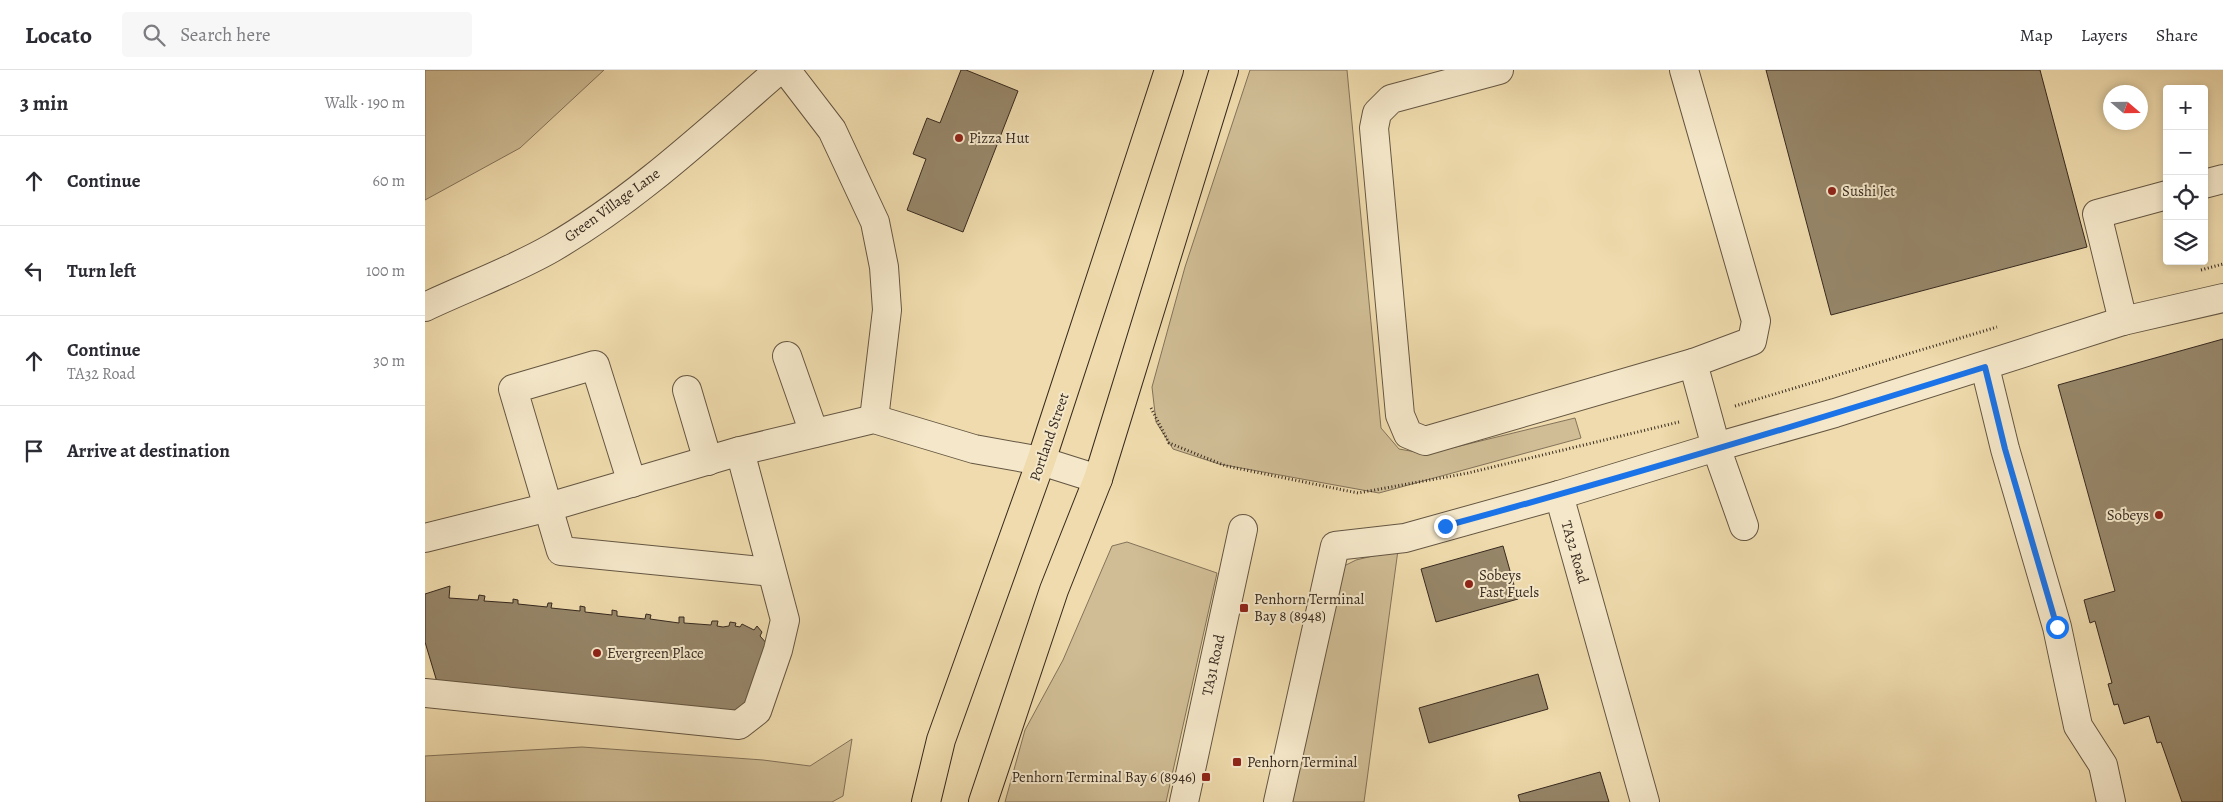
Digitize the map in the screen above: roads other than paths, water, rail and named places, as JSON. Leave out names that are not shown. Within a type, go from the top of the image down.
[{"type":"main road","name":"Portland Street","points":[[925,802],[941,740],[1041,462],[1169,70]]},
{"type":"main road","points":[[983,802],[1054,590],[1098,479],[1224,70]]},
{"type":"street","name":"Green Village Lane","points":[[425,307],[552,248],[612,209],[676,158],[779,70]]},
{"type":"street","points":[[786,70],[833,130],[875,222],[884,267],[887,310],[874,419]]},
{"type":"street","points":[[1499,70],[1391,99],[1377,113],[1374,128],[1400,415],[1409,434],[1425,441],[1693,363],[1752,341],[1756,321],[1684,70]]},
{"type":"street","points":[[2208,183],[2223,179]]},
{"type":"street","points":[[2123,321],[2097,214],[2163,196]]},
{"type":"street","points":[[1278,802],[1335,546],[1405,538],[1559,495],[1716,447],[1835,414],[2123,321],[2223,298]]},
{"type":"street","points":[[787,356],[814,433]]},
{"type":"street","points":[[1693,363],[1716,447],[1744,526]]},
{"type":"street","points":[[632,483],[595,365],[513,389],[561,551],[771,572]]},
{"type":"street","points":[[1985,367],[2005,449],[2057,627],[2078,726],[2103,765],[2111,802]]},
{"type":"street","points":[[687,390],[708,460]]},
{"type":"street","points":[[425,538],[549,507],[740,451],[874,419],[975,449],[1041,462],[1098,479]]},
{"type":"street","points":[[425,694],[739,725],[757,711],[778,650],[785,620],[740,451]]},
{"type":"street","name":"TA32 Road","points":[[1559,495],[1645,802]]},
{"type":"street","name":"TA31 Road","points":[[1184,802],[1243,529]]},
{"type":"place","name":"Pizza Hut","points":[[959,138]]},
{"type":"place","name":"Sushi Jet","points":[[1832,191]]},
{"type":"place","name":"Sobeys","points":[[2159,515]]},
{"type":"place","name":"Sobeys Fast Fuels","points":[[1469,584]]},
{"type":"place","name":"Penhorn Terminal Bay 8 (8948)","points":[[1244,608]]},
{"type":"place","name":"Evergreen Place","points":[[597,653]]},
{"type":"place","name":"Penhorn Terminal","points":[[1237,762]]},
{"type":"place","name":"Penhorn Terminal Bay 6 (8946)","points":[[1206,777]]}]
